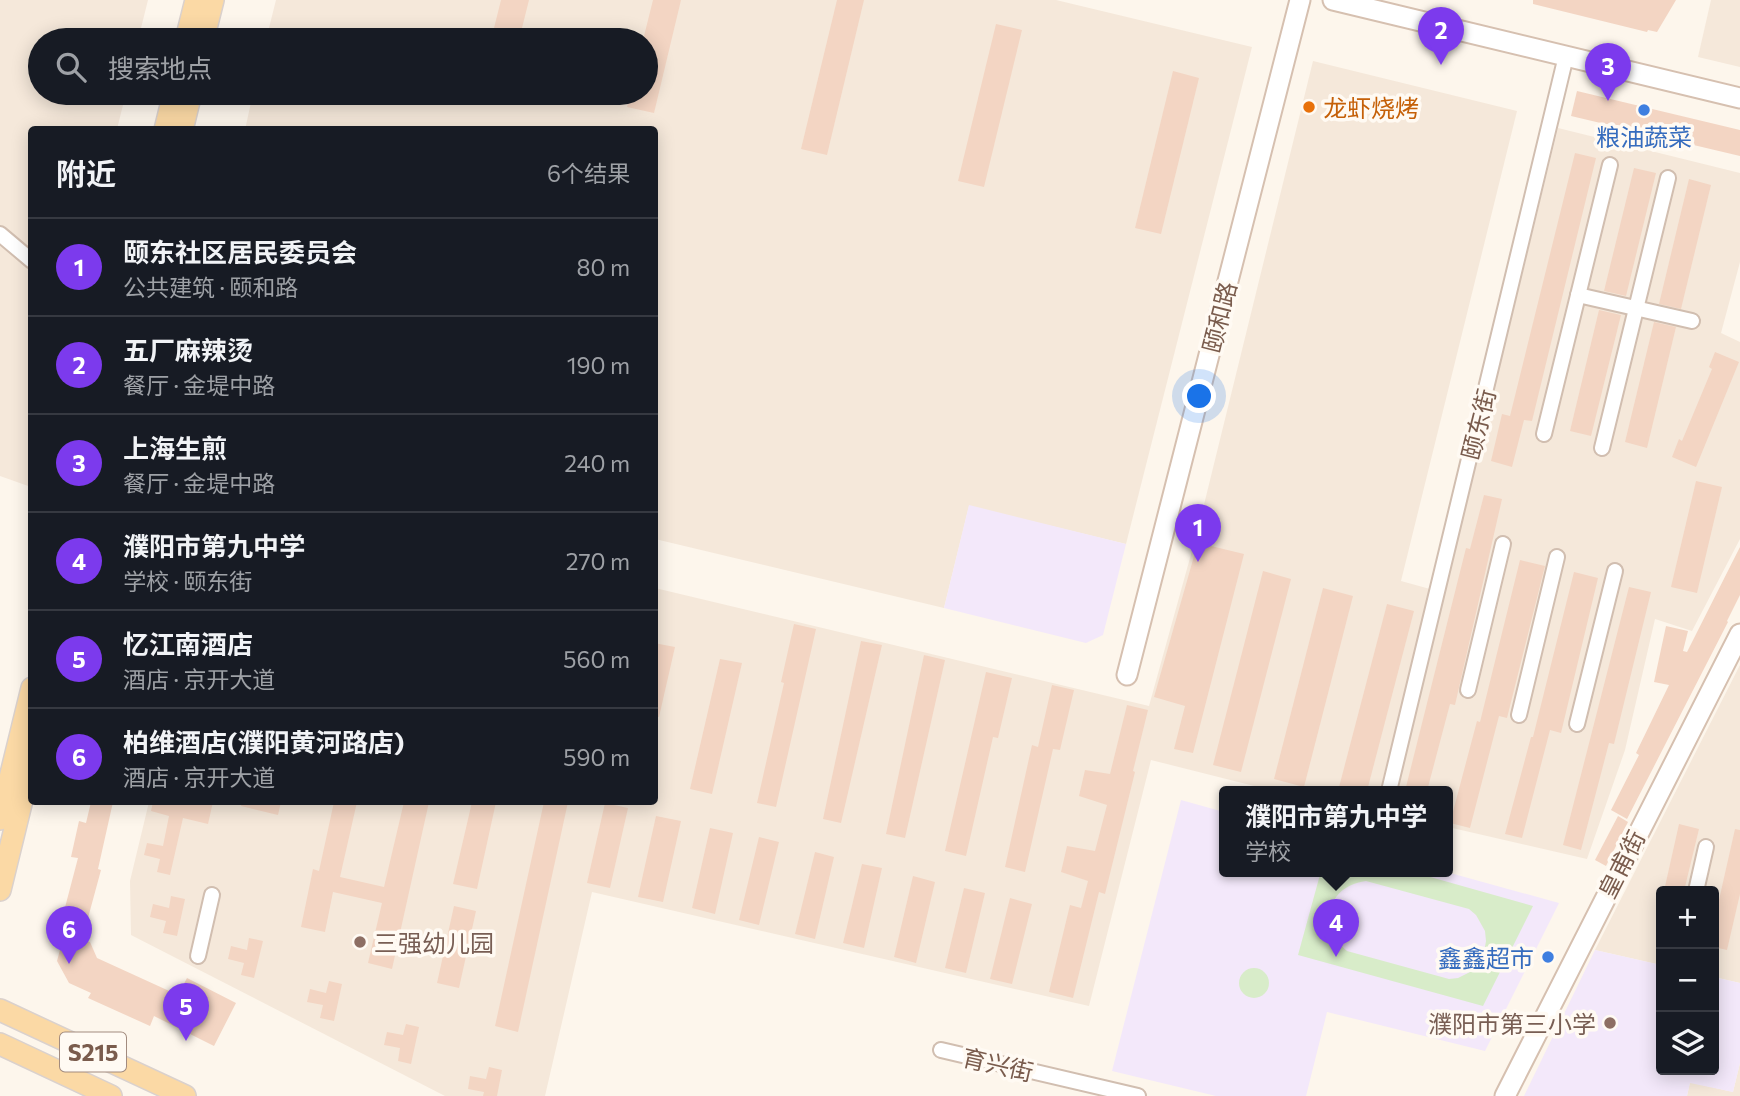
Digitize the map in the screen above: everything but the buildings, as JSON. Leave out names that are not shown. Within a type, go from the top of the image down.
[{"type":"main road","points":[[189,28],[196,0]]},
{"type":"main road","points":[[207,28],[213,0]]},
{"type":"main road","points":[[166,126],[171,105]]},
{"type":"main road","points":[[183,126],[188,105]]},
{"type":"main road","points":[[0,819],[28,704]]},
{"type":"main road","points":[[0,890],[28,775]]},
{"type":"main road","name":"S215","points":[[0,1010],[185,1096]]},
{"type":"main road","name":"S215","points":[[0,1044],[111,1096]]},
{"type":"street","name":"颐和路","points":[[1127,675],[1300,0]]},
{"type":"street","points":[[1333,0],[1740,98]]},
{"type":"street","name":"颐东街","points":[[1390,786],[1566,56]]},
{"type":"street","points":[[1544,434],[1610,165]]},
{"type":"street","points":[[1602,448],[1668,178]]},
{"type":"street","points":[[0,234],[28,258]]},
{"type":"street","points":[[1578,295],[1692,321]]},
{"type":"street","points":[[1468,690],[1503,544]]},
{"type":"street","points":[[1519,715],[1557,557]]},
{"type":"street","points":[[1577,724],[1615,571]]},
{"type":"street","name":"皇甫街","points":[[1505,1096],[1740,634]]},
{"type":"street","points":[[1697,886],[1706,846]]},
{"type":"street","points":[[198,956],[212,895]]},
{"type":"street","name":"育兴街","points":[[940,1050],[1138,1096]]},
{"type":"shaded area","points":[[0,0],[148,0],[141,28],[28,28],[28,105],[123,105],[118,126],[28,126],[28,486],[0,476]]},
{"type":"shaded area","points":[[276,0],[1056,0],[1252,47],[1126,544],[969,506],[944,608],[658,540],[658,126],[246,126],[250,105],[658,105],[658,28],[269,28]]},
{"type":"shaded area","points":[[1711,0],[1740,0],[1740,67],[1698,57]]},
{"type":"shaded area","points":[[1313,61],[1517,111],[1401,581],[1430,589],[1381,786],[1254,786],[1151,760],[1089,1006],[592,892],[545,1096],[445,1096],[131,935],[130,881],[148,805],[658,805],[658,589],[1149,706],[1198,529]]},
{"type":"shaded area","points":[[1558,128],[1740,173],[1740,262],[1721,333],[1740,342],[1740,539],[1692,631],[1655,619],[1625,750],[1587,859],[1453,828],[1453,786],[1397,786]]},
{"type":"shaded area","points":[[969,505],[1126,544],[1103,635],[1086,643],[944,608]]},
{"type":"shaded area","points":[[1740,665],[1740,983],[1719,978],[1719,886],[1656,886],[1656,964],[1595,950]]},
{"type":"shaded area","points":[[1181,800],[1219,811],[1219,877],[1453,877],[1453,874],[1559,903],[1485,1051],[1327,1012],[1306,1096],[1216,1096],[1112,1071]]},
{"type":"shaded area","name":"濮阳市第三小学","points":[[1595,950],[1656,964],[1656,1075],[1719,1075],[1719,978],[1740,983],[1740,1063],[1733,1092],[1690,1083],[1687,1096],[1524,1096]]},
{"type":"shaded area","points":[[1740,1063],[1740,1096],[1687,1096],[1690,1082],[1733,1092]]},
{"type":"green space","points":[[1319,877],[1430,877],[1533,906],[1483,1006],[1298,955]],"holes":[[[1366,881],[1469,909],[1476,915],[1485,931],[1483,958],[1472,971],[1449,979],[1347,951],[1332,930],[1330,919],[1331,908],[1342,891],[1353,884]]]},
{"type":"green space","points":[[1254,968],[1265,972],[1269,983],[1265,994],[1254,998],[1243,994],[1239,983],[1243,972]]},
{"type":"place","name":"五厂麻辣烫","points":[[1441,65]]},
{"type":"place","name":"上海生煎","points":[[1608,101]]},
{"type":"place","name":"龙虾烧烤","points":[[1309,107]]},
{"type":"place","name":"粮油蔬菜","points":[[1644,110]]},
{"type":"place","name":"颐东社区居民委员会","points":[[1198,562]]},
{"type":"place","name":"三强幼儿园","points":[[360,942]]},
{"type":"place","name":"濮阳市第九中学","points":[[1336,957]]},
{"type":"place","name":"鑫鑫超市","points":[[1548,957]]},
{"type":"place","name":"柏维酒店(濮阳黄河路店)","points":[[69,964]]},
{"type":"place","name":"濮阳市第三小学","points":[[1610,1023]]},
{"type":"place","name":"忆江南酒店","points":[[186,1041]]}]
